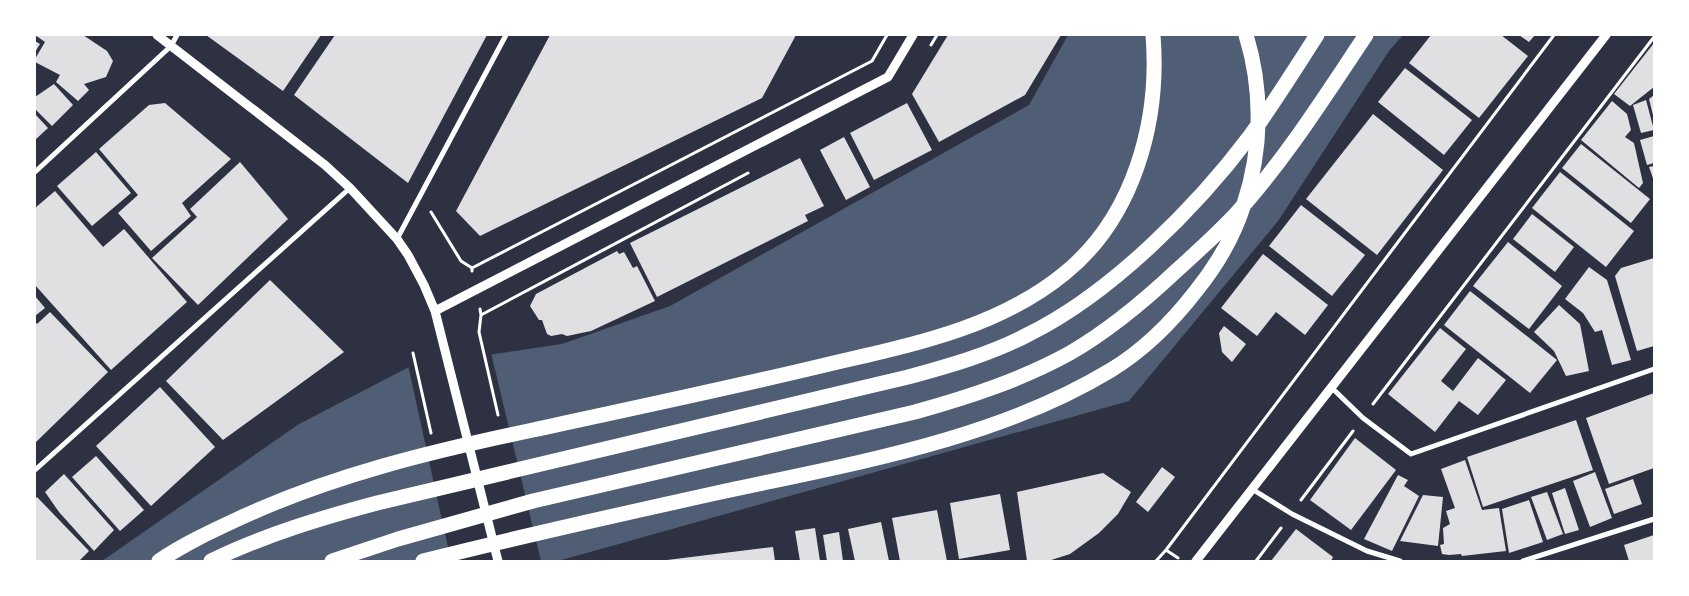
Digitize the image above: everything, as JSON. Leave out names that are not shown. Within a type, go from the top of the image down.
[{"type":"highway","points":[[159,561],[211,531],[261,509],[317,487],[380,467],[450,448],[782,376],[921,342],[1003,313],[1037,294],[1066,272],[1085,254],[1111,222],[1129,189],[1142,151],[1151,113],[1154,75],[1153,35]]},
{"type":"highway","points":[[423,561],[553,529],[884,456],[977,430],[1040,406],[1075,390],[1113,369],[1146,344],[1177,316],[1226,248],[1239,219],[1254,168],[1258,118],[1257,86],[1246,35]]},
{"type":"highway","points":[[211,561],[275,534],[324,517],[377,502],[908,377],[954,364],[1028,335],[1069,311],[1107,284],[1176,221],[1215,179],[1249,137],[1274,103],[1317,35]]},
{"type":"highway","points":[[332,561],[398,538],[533,501],[915,412],[962,399],[1042,367],[1071,352],[1127,314],[1163,283],[1234,215],[1301,131],[1366,35]]},
{"type":"street","points":[[157,35],[325,165],[350,188],[397,239],[416,270],[435,312],[498,561]]},
{"type":"street","points":[[35,172],[172,46],[177,35]]},
{"type":"street","points":[[397,239],[506,35]]},
{"type":"street","points":[[435,312],[888,77],[913,35]]},
{"type":"street","points":[[1196,561],[1606,35]]},
{"type":"street","points":[[35,470],[350,188]]},
{"type":"street","points":[[1332,388],[1363,418],[1410,454],[1654,369]]},
{"type":"street","points":[[1252,489],[1292,514],[1367,551],[1400,561]]},
{"type":"street","points":[[1523,561],[1654,518]]},
{"type":"path","points":[[472,268],[872,61],[887,35]]},
{"type":"path","points":[[1156,561],[1554,35]]},
{"type":"path","points":[[1256,561],[1654,37]]},
{"type":"path","points":[[432,204],[430,213],[461,261],[472,268]]},
{"type":"path","points":[[472,268],[474,291],[481,315],[479,332]]},
{"type":"path","points":[[1166,550],[1183,561]]},
{"type":"water","points":[[1068,35],[1403,35],[1389,51],[1278,221],[1129,401],[558,561],[102,561],[299,424],[409,367],[562,344],[670,306],[1029,105]]},
{"type":"pier","points":[[491,353],[541,561],[451,561],[408,365]]},
{"type":"building","points":[[35,35],[83,35],[107,51],[113,61],[106,77],[84,84],[89,90],[78,101],[56,82],[60,75],[35,62],[45,42]]},
{"type":"building","points":[[206,35],[321,35],[283,91]]},
{"type":"building","points":[[335,35],[487,35],[408,183],[294,95]]},
{"type":"building","points":[[550,35],[796,35],[762,98],[480,236],[456,211]]},
{"type":"building","points":[[948,35],[1061,35],[1025,95],[939,142],[912,94]]},
{"type":"building","points":[[1431,35],[1501,35],[1528,56],[1479,118],[1409,63]]},
{"type":"building","points":[[1519,35],[1535,35],[1529,42]]},
{"type":"building","points":[[35,41],[40,44],[35,52]]},
{"type":"building","points":[[1654,43],[1654,87],[1630,106],[1614,94]]},
{"type":"building","points":[[1405,68],[1472,120],[1444,155],[1378,102]]},
{"type":"building","points":[[54,84],[73,105],[52,126],[35,109],[35,97]]},
{"type":"building","points":[[1654,95],[1654,115],[1653,115],[1649,99]]},
{"type":"building","points":[[1646,100],[1654,130],[1641,133],[1633,105]]},
{"type":"building","points":[[1612,101],[1627,114],[1631,130],[1625,137],[1634,143],[1643,183],[1639,188],[1581,140]]},
{"type":"building","points":[[165,103],[231,159],[182,203],[191,216],[151,251],[118,213],[138,195],[99,149],[149,105]]},
{"type":"building","points":[[907,103],[932,150],[874,180],[850,133]]},
{"type":"building","points":[[35,114],[48,128],[35,140]]},
{"type":"building","points":[[1373,114],[1443,170],[1377,255],[1306,199]]},
{"type":"building","points":[[1654,136],[1654,163],[1647,165],[1640,140]]},
{"type":"building","points":[[844,137],[870,187],[846,200],[820,150]]},
{"type":"building","points":[[1581,144],[1650,199],[1631,223],[1562,168]]},
{"type":"building","points":[[96,152],[131,193],[92,226],[57,186]]},
{"type":"building","points":[[800,158],[824,206],[805,215],[808,221],[657,297],[630,243]]},
{"type":"building","points":[[240,162],[288,219],[198,305],[152,258],[197,217],[190,209]]},
{"type":"building","points":[[1654,166],[1654,181],[1649,167]]},
{"type":"building","points":[[1560,172],[1634,231],[1606,267],[1532,208]]},
{"type":"building","points":[[55,191],[103,247],[124,229],[187,302],[111,370],[35,285],[35,208]]},
{"type":"building","points":[[1301,205],[1365,255],[1332,296],[1269,246]]},
{"type":"building","points":[[1532,214],[1574,247],[1555,272],[1513,239]]},
{"type":"building","points":[[1508,242],[1562,286],[1529,329],[1473,286]]},
{"type":"building","points":[[617,251],[619,254],[624,252],[633,268],[637,266],[655,301],[591,331],[567,336],[562,334],[551,336],[547,334],[542,320],[539,320],[530,306],[536,294]]},
{"type":"building","points":[[1263,254],[1328,305],[1305,335],[1276,312],[1257,336],[1221,308]]},
{"type":"building","points":[[1654,258],[1654,346],[1637,351],[1615,276],[1621,268]]},
{"type":"building","points":[[1589,267],[1607,280],[1631,360],[1612,365],[1602,330],[1595,332],[1583,313],[1565,299]]},
{"type":"building","points":[[270,280],[344,352],[223,440],[166,381]]},
{"type":"building","points":[[1470,291],[1557,360],[1530,393],[1444,325]]},
{"type":"building","points":[[35,296],[45,308],[35,316]]},
{"type":"building","points":[[1559,305],[1580,324],[1589,371],[1566,376],[1554,351],[1534,332]]},
{"type":"building","points":[[50,312],[108,372],[35,443],[35,322],[37,324]]},
{"type":"building","points":[[1224,326],[1246,344],[1232,362],[1222,352],[1219,333]]},
{"type":"building","points":[[1440,328],[1466,349],[1441,381],[1453,391],[1478,358],[1506,380],[1478,415],[1459,401],[1435,432],[1388,394]]},
{"type":"building","points":[[160,387],[215,447],[151,506],[96,446]]},
{"type":"building","points":[[1654,393],[1654,468],[1609,484],[1586,418]]},
{"type":"building","points":[[1576,420],[1593,470],[1483,507],[1467,457]]},
{"type":"building","points":[[1355,438],[1396,470],[1351,530],[1310,500]]},
{"type":"building","points":[[96,456],[144,510],[120,531],[72,477]]},
{"type":"building","points":[[1465,460],[1482,510],[1499,508],[1506,551],[1462,556],[1461,554],[1442,554],[1440,545],[1444,544],[1443,528],[1450,524],[1446,511],[1455,508],[1441,469]]},
{"type":"building","points":[[1162,467],[1175,477],[1148,512],[1136,502]]},
{"type":"building","points":[[1595,472],[1612,518],[1590,527],[1573,481]]},
{"type":"building","points":[[1103,473],[1131,492],[1118,514],[1099,533],[1070,554],[1048,561],[1027,561],[1017,492]]},
{"type":"building","points":[[64,474],[114,530],[94,551],[59,512],[45,492]]},
{"type":"building","points":[[1398,475],[1408,480],[1404,486],[1419,496],[1392,551],[1364,539]]},
{"type":"building","points":[[1633,479],[1642,504],[1614,514],[1605,489]]},
{"type":"building","points":[[1565,488],[1579,530],[1565,534],[1552,493]]},
{"type":"building","points":[[1547,492],[1563,534],[1547,540],[1531,497]]},
{"type":"building","points":[[1000,494],[1010,550],[959,559],[950,503]]},
{"type":"building","points":[[1423,495],[1443,497],[1438,546],[1400,541]]},
{"type":"building","points":[[37,497],[89,551],[79,561],[35,561],[35,499]]},
{"type":"building","points":[[1529,500],[1543,542],[1509,553],[1502,509]]},
{"type":"building","points":[[937,510],[947,561],[900,561],[892,518]]},
{"type":"building","points":[[881,522],[889,561],[855,561],[848,529]]},
{"type":"building","points":[[815,528],[820,561],[800,561],[795,531]]},
{"type":"building","points":[[1296,529],[1333,557],[1331,561],[1271,561]]},
{"type":"building","points":[[839,532],[843,561],[827,561],[823,535]]},
{"type":"building","points":[[1654,535],[1654,561],[1629,561],[1624,545]]},
{"type":"building","points":[[773,547],[775,561],[667,561],[667,560]]}]
